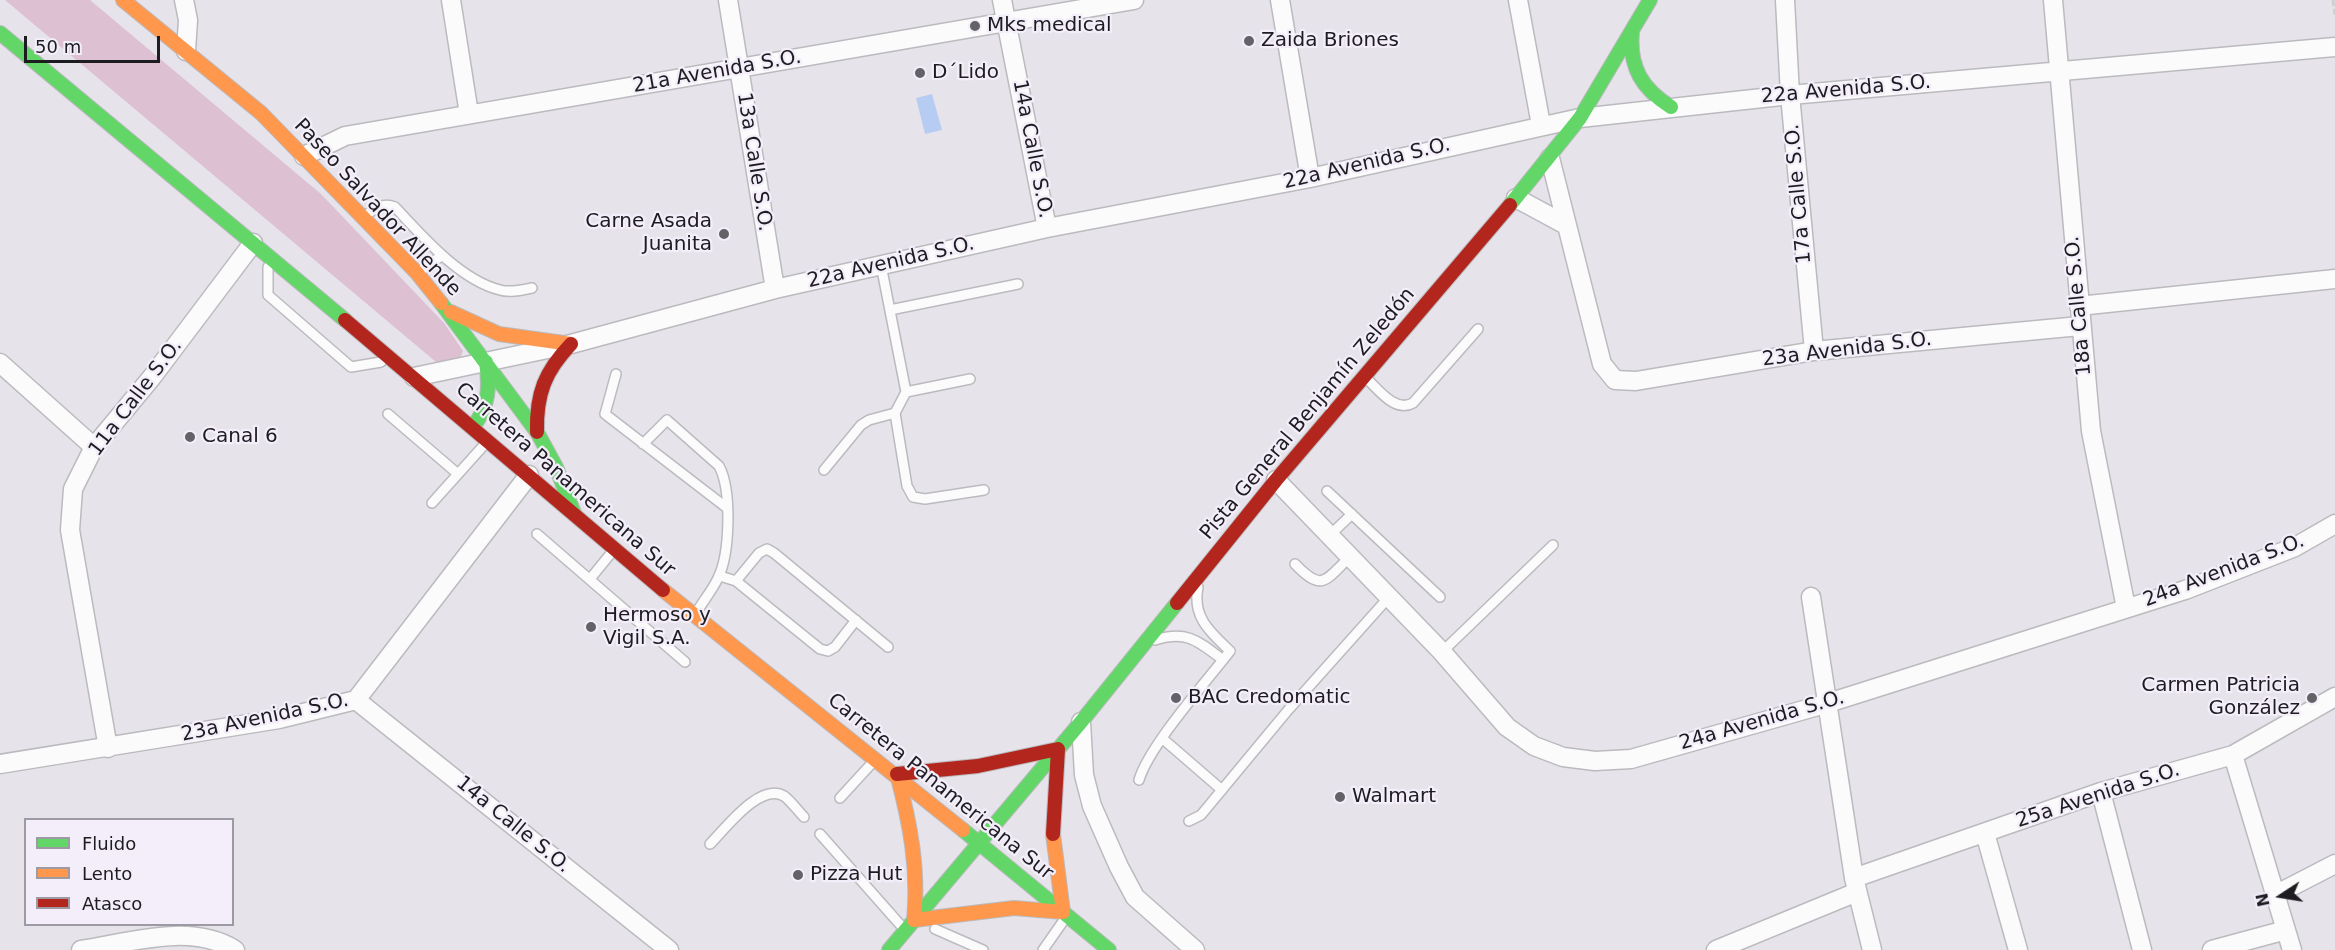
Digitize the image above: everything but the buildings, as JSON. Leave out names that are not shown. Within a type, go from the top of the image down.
[{"type":"main road","name":"Paseo Salvador Allende","points":[[123,0],[261,113],[364,216],[417,273],[448,311],[537,432],[556,467],[574,513]]},
{"type":"main road","name":"Pista General Benjamín Zeledón","points":[[889,950],[1081,722],[1276,480],[1550,158],[1581,118],[1650,0]]},
{"type":"main road","name":"Carretera Panamericana Sur","points":[[0,33],[414,377],[694,616],[897,774],[1109,950]]},
{"type":"main road","points":[[1632,33],[1631,57],[1638,77],[1650,93],[1671,107]]},
{"type":"main road","points":[[448,311],[499,334],[572,344]]},
{"type":"main road","points":[[537,432],[535,406],[539,387],[547,369],[572,344]]},
{"type":"main road","points":[[473,427],[482,416],[490,394],[486,362]]},
{"type":"main road","points":[[1058,749],[1052,828],[1065,914],[1014,908],[910,925],[918,888],[917,854],[897,774],[984,766],[1058,749]]},
{"type":"street","points":[[184,0],[188,20],[186,51]]},
{"type":"street","points":[[451,0],[469,114]]},
{"type":"street","name":"13a Calle S.O.","points":[[728,0],[775,289]]},
{"type":"street","name":"14a Calle S.O.","points":[[1002,0],[1047,228]]},
{"type":"street","name":"21a Avenida S.O.","points":[[304,156],[345,136],[1134,0]]},
{"type":"street","points":[[1280,0],[1310,178]]},
{"type":"street","points":[[1518,0],[1541,125]]},
{"type":"street","name":"17a Calle S.O.","points":[[1785,0],[1790,95],[1814,351]]},
{"type":"street","name":"18a Calle S.O.","points":[[2053,0],[2091,431],[2126,608]]},
{"type":"street","name":"22a Avenida S.O.","points":[[414,377],[572,344],[775,289],[1047,228],[1310,178],[1541,125],[1581,118],[1790,95],[2335,47]]},
{"type":"street","points":[[1550,158],[1566,225]]},
{"type":"street","points":[[1516,198],[1566,225]]},
{"type":"street","name":"23a Avenida S.O.","points":[[1566,225],[1602,364],[1615,380],[1636,381],[1814,351],[2080,326]]},
{"type":"street","name":"11a Calle S.O.","points":[[108,747],[70,530],[73,489],[94,447],[152,377],[253,243]]},
{"type":"street","points":[[2079,306],[2335,279]]},
{"type":"street","points":[[0,363],[94,447]]},
{"type":"street","name":"23a Avenida S.O.","points":[[0,765],[279,719],[357,700],[529,475]]},
{"type":"street","name":"24a Avenida S.O.","points":[[1276,480],[1442,652],[1507,727],[1534,746],[1563,757],[1594,761],[1631,759],[1825,704],[2185,590],[2295,547],[2335,524]]},
{"type":"street","points":[[1810,597],[1825,704],[1856,885],[1872,950]]},
{"type":"street","name":"25a Avenida S.O.","points":[[1716,950],[1856,885],[1985,833],[2101,792],[2233,755],[2335,697]]},
{"type":"street","name":"14a Calle S.O.","points":[[357,700],[669,950]]},
{"type":"street","points":[[1081,722],[1084,775],[1092,806],[1119,867],[1135,897],[1195,950]]},
{"type":"street","points":[[2233,755],[2292,950]]},
{"type":"street","points":[[2101,792],[2142,950]]},
{"type":"street","points":[[1985,833],[2018,950]]},
{"type":"street","points":[[2275,895],[2335,864]]},
{"type":"street","points":[[2212,950],[2286,930]]},
{"type":"street","points":[[81,950],[175,935],[205,938],[234,949]]},
{"type":"lane","points":[[364,216],[377,207],[387,204],[395,207],[441,256],[502,291],[532,288]]},
{"type":"lane","points":[[417,273],[441,256]]},
{"type":"lane","points":[[268,258],[268,295],[351,367],[394,361]]},
{"type":"lane","points":[[881,265],[906,392],[895,413],[907,486],[913,497],[925,499],[984,490]]},
{"type":"lane","points":[[890,310],[1018,284]]},
{"type":"lane","points":[[1365,377],[1396,405],[1405,407],[1413,403],[1478,329]]},
{"type":"lane","points":[[616,374],[605,414],[728,508]]},
{"type":"lane","points":[[906,392],[970,379]]},
{"type":"lane","points":[[824,470],[861,425],[879,416],[895,413]]},
{"type":"lane","points":[[388,414],[458,474]]},
{"type":"lane","points":[[643,444],[667,420],[719,466],[726,486],[728,508],[726,540],[720,576],[694,616]]},
{"type":"lane","points":[[432,503],[488,440]]},
{"type":"lane","points":[[1327,491],[1440,597]]},
{"type":"lane","points":[[1329,536],[1352,514]]},
{"type":"lane","points":[[537,534],[685,662]]},
{"type":"lane","points":[[1442,652],[1553,546]]},
{"type":"lane","points":[[590,579],[615,548]]},
{"type":"lane","points":[[736,581],[759,554],[767,549],[888,647]]},
{"type":"lane","points":[[1295,564],[1310,579],[1318,582],[1327,579],[1350,557]]},
{"type":"lane","points":[[1139,780],[1142,768],[1162,739],[1230,651],[1200,619],[1197,605],[1202,571]]},
{"type":"lane","points":[[720,576],[736,581],[820,649],[828,651],[835,647],[856,620]]},
{"type":"lane","points":[[1189,821],[1202,815],[1389,597]]},
{"type":"lane","points":[[1144,643],[1180,635],[1201,643],[1223,660]]},
{"type":"lane","points":[[1162,739],[1222,790]]},
{"type":"lane","points":[[840,798],[876,758]]},
{"type":"lane","points":[[710,844],[758,797],[771,792],[784,796],[804,817]]},
{"type":"lane","points":[[820,834],[910,925],[983,950]]},
{"type":"lane","points":[[1043,950],[1065,914]]},
{"type":"path","points":[[2333,0],[2335,15]]},
{"type":"shaded area","points":[[5,0],[90,0],[321,194],[444,323],[463,351],[458,363],[442,367]]},
{"type":"water","points":[[932,94],[942,130],[925,134],[916,98]]},
{"type":"traffic: fast","points":[[1510,205],[1580,118],[1650,0]]},
{"type":"traffic: fast","points":[[0,33],[345,320]]},
{"type":"traffic: fast","points":[[1632,33],[1635,67],[1652,93],[1671,107]]},
{"type":"traffic: fast","points":[[441,303],[537,432],[556,467],[574,513]]},
{"type":"traffic: fast","points":[[473,427],[482,412],[487,396],[486,362]]},
{"type":"traffic: fast","points":[[889,950],[1081,722],[1177,603]]},
{"type":"traffic: fast","points":[[963,830],[1109,950]]},
{"type":"traffic: slow","points":[[123,0],[261,113],[417,273],[441,303]]},
{"type":"traffic: slow","points":[[451,312],[499,334],[571,344]]},
{"type":"traffic: slow","points":[[663,590],[963,830]]},
{"type":"traffic: slow","points":[[897,774],[912,846],[915,883],[914,920],[1014,908],[1063,912]]},
{"type":"traffic: slow","points":[[1053,834],[1063,912]]},
{"type":"traffic: jam","points":[[1177,603],[1276,480],[1510,205]]},
{"type":"traffic: jam","points":[[345,320],[663,590]]},
{"type":"traffic: jam","points":[[537,432],[538,406],[544,384],[555,364],[571,344]]},
{"type":"traffic: jam","points":[[897,774],[978,766],[1058,749],[1053,834]]},
{"type":"place","name":"Mks medical","points":[[975,26]]},
{"type":"place","name":"Zaida Briones","points":[[1249,41]]},
{"type":"place","name":"D´Lido","points":[[920,73]]},
{"type":"place","name":"Carne Asada Juanita","points":[[724,234]]},
{"type":"place","name":"Canal 6","points":[[190,437]]},
{"type":"place","name":"Hermoso y Vigil S.A.","points":[[591,627]]},
{"type":"place","name":"BAC Credomatic","points":[[1176,698]]},
{"type":"place","name":"Carmen Patricia González","points":[[2312,698]]},
{"type":"place","name":"Walmart","points":[[1340,797]]},
{"type":"place","name":"Pizza Hut","points":[[798,875]]}]
